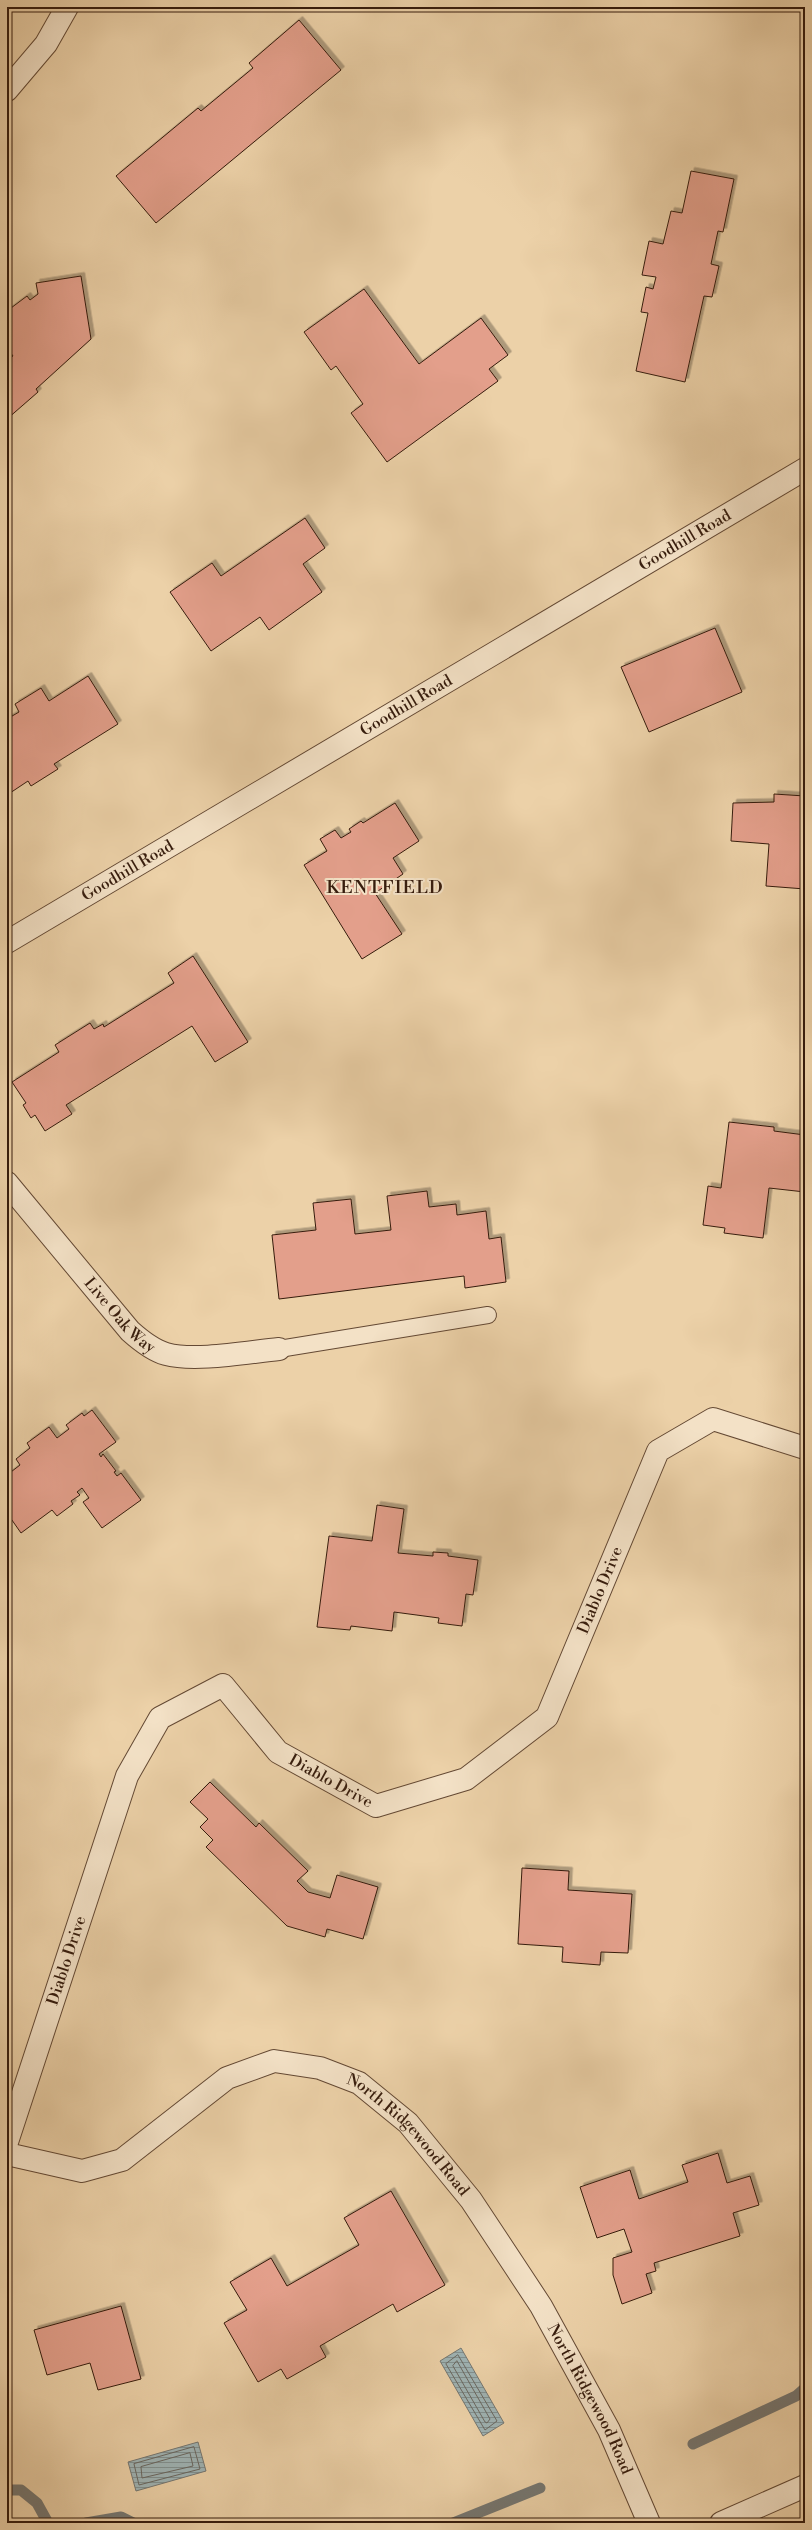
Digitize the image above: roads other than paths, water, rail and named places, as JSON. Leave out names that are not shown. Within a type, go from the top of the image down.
[{"type":"street","points":[[7,90],[46,44],[67,7]]},
{"type":"street","name":"Goodhill Road","points":[[7,942],[805,470]]},
{"type":"street","name":"Live Oak Way","points":[[7,1183],[130,1331],[146,1344],[165,1354],[187,1356],[279,1349]]},
{"type":"street","name":"Diablo Drive","points":[[7,2142],[127,1776],[160,1718],[223,1685],[278,1752],[376,1806],[466,1778],[547,1717],[658,1451],[713,1419],[805,1448]]},
{"type":"street","name":"North Ridgewood Road","points":[[7,2154],[82,2170],[122,2160],[226,2078],[274,2061],[320,2068],[359,2083],[408,2123],[471,2200],[542,2306],[609,2430],[649,2523]]},
{"type":"street","points":[[721,2523],[805,2486]]},
{"type":"lane","points":[[279,1349],[488,1315]]},
{"type":"water","points":[[461,2348],[504,2423],[483,2436],[440,2361]]},
{"type":"water","points":[[198,2442],[206,2471],[136,2491],[128,2462]]},
{"type":"waterway","points":[[693,2444],[796,2396],[805,2388]]},
{"type":"waterway","points":[[453,2523],[540,2488]]},
{"type":"waterway","points":[[7,2490],[21,2490],[37,2503],[48,2523]]},
{"type":"waterway","points":[[86,2523],[121,2517],[133,2523]]},
{"type":"district","name":"KENTFIELD","points":[[385,887]]}]
